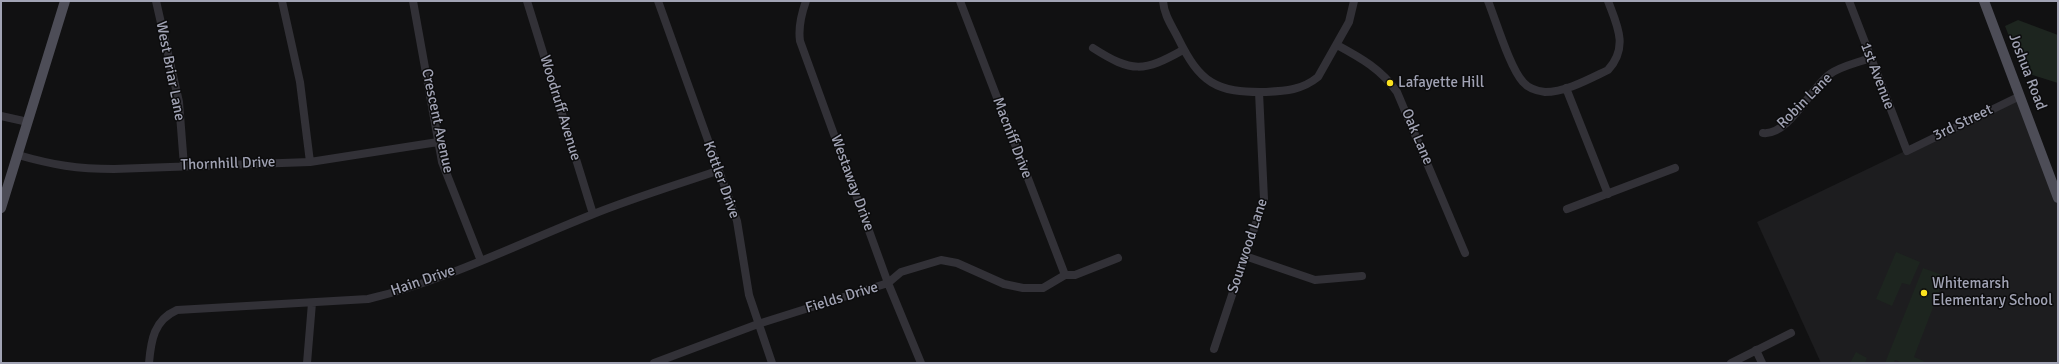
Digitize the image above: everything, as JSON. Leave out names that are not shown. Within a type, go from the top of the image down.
[{"type":"main road","points":[[1,208],[65,1]]},
{"type":"main road","name":"Joshua Road","points":[[1984,1],[2058,198]]},
{"type":"street","name":"West Briar Lane","points":[[156,1],[179,102],[184,166]]},
{"type":"street","points":[[282,1],[300,82],[310,162]]},
{"type":"street","name":"Crescent Avenue","points":[[412,1],[442,162],[481,261]]},
{"type":"street","name":"Woodruff Avenue","points":[[527,1],[593,214]]},
{"type":"street","name":"Kottler Drive","points":[[658,1],[736,221],[749,295],[772,363]]},
{"type":"street","name":"Westaway Drive","points":[[806,1],[801,13],[798,29],[800,41],[888,283],[921,363]]},
{"type":"street","name":"Macniff Drive","points":[[960,1],[1065,275]]},
{"type":"street","points":[[1163,1],[1165,13],[1183,50],[1193,65],[1208,80],[1227,90],[1259,92],[1288,91],[1310,83],[1318,77],[1338,45],[1349,22],[1354,1]]},
{"type":"street","points":[[1488,1],[1515,71],[1524,83],[1536,90],[1545,92],[1566,88],[1608,70],[1619,51],[1621,37],[1608,1]]},
{"type":"street","name":"1st Avenue","points":[[1849,1],[1907,151]]},
{"type":"street","name":"Oak Lane","points":[[1338,45],[1371,64],[1388,80],[1397,92],[1465,253]]},
{"type":"street","points":[[1093,48],[1115,62],[1143,67],[1155,64],[1183,50]]},
{"type":"street","name":"Robin Lane","points":[[1763,133],[1774,132],[1786,123],[1800,109],[1817,86],[1836,70],[1870,58]]},
{"type":"street","points":[[1566,88],[1608,194]]},
{"type":"street","name":"Sourwood Lane","points":[[1214,349],[1262,208],[1265,192],[1259,92]]},
{"type":"street","name":"3rd Street","points":[[1907,151],[2020,96]]},
{"type":"street","points":[[1,116],[28,122]]},
{"type":"street","name":"Thornhill Drive","points":[[18,155],[55,165],[91,169],[310,162],[438,142]]},
{"type":"street","points":[[1568,210],[1675,168]]},
{"type":"street","name":"Hain Drive","points":[[149,363],[154,332],[163,318],[177,310],[368,299],[395,293],[481,261],[593,214],[717,171]]},
{"type":"street","points":[[1245,256],[1315,280],[1362,276]]},
{"type":"street","name":"Fields Drive","points":[[654,363],[758,324],[888,283],[901,272],[941,260],[957,263],[1004,284],[1023,288],[1043,288],[1065,275],[1076,275],[1118,258]]},
{"type":"street","points":[[307,363],[312,303]]},
{"type":"street","points":[[1731,363],[1790,333]]},
{"type":"street","points":[[1756,350],[1762,363]]},
{"type":"shaded area","points":[[2018,20],[2058,35],[2058,83],[2023,72],[2005,26]]},
{"type":"shaded area","name":"Whitemarsh Elementary School","points":[[2020,96],[2058,198],[2058,363],[1821,363],[1757,222]]},
{"type":"shaded area","points":[[1896,252],[1920,262],[1910,285],[1902,283],[1892,306],[1876,299]]},
{"type":"shaded area","points":[[1923,268],[1945,276],[1914,357],[1924,361],[1923,363],[1903,363],[1895,360],[1894,363],[1885,363]]},
{"type":"shaded area","points":[[1856,352],[1867,358],[1865,363],[1850,363]]},
{"type":"place","name":"Lafayette Hill","points":[[1390,83]]},
{"type":"place","name":"Whitemarsh Elementary School","points":[[1924,293]]}]
